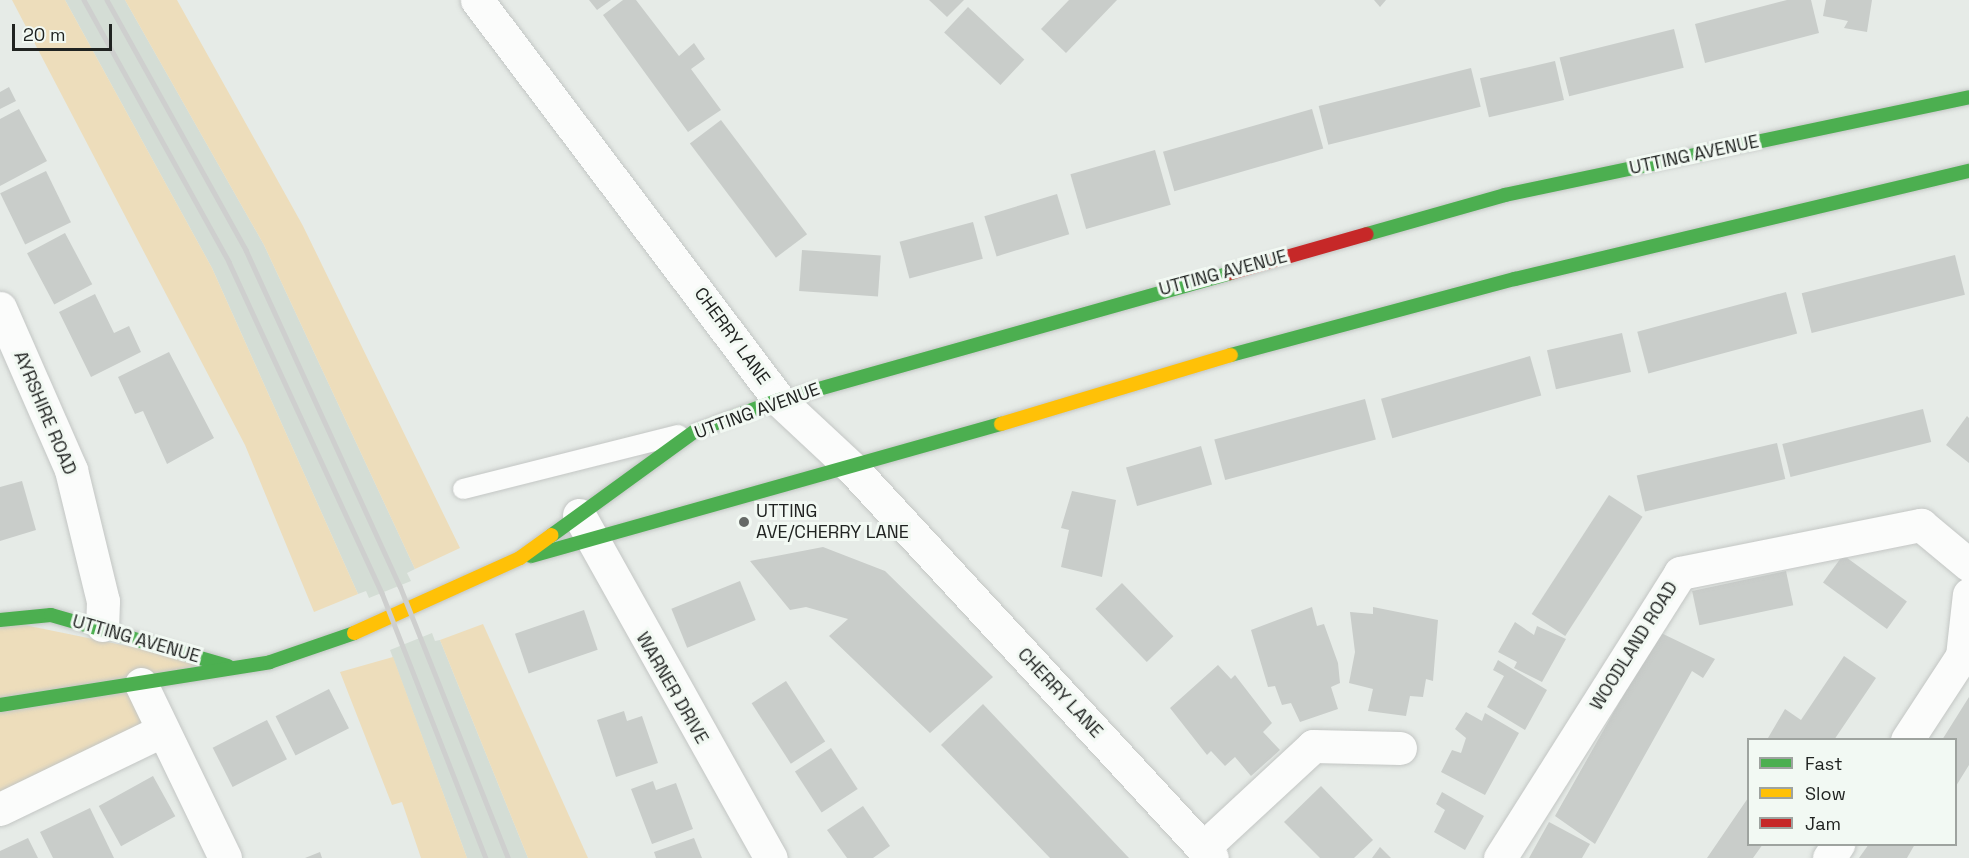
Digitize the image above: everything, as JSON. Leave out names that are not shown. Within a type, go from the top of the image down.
[{"type":"street","name":"CHERRY LANE","points":[[477,0],[779,400],[853,469],[1208,853]]},
{"type":"street","name":"UTTING AVENUE","points":[[520,558],[585,529],[695,431],[779,400],[1506,195],[1969,97]]},
{"type":"street","name":"UTTING AVENUE","points":[[0,705],[236,668],[349,636],[585,529],[853,469],[1279,342],[1573,264],[1969,171]]},
{"type":"street","name":"AYRSHIRE ROAD","points":[[0,308],[71,470],[103,601],[102,625]]},
{"type":"street","name":"WOODLAND ROAD","points":[[1500,858],[1680,573],[1921,525],[1969,565]]},
{"type":"street","name":"WARNER DRIVE","points":[[585,529],[771,858]]},
{"type":"street","points":[[1908,738],[1962,656],[1969,594]]},
{"type":"street","name":"UTTING AVENUE","points":[[0,620],[51,615],[102,625],[142,640],[236,668]]},
{"type":"street","points":[[142,640],[141,684],[161,731],[225,858]]},
{"type":"street","points":[[0,809],[161,731]]},
{"type":"street","points":[[1208,853],[1313,746],[1400,748]]},
{"type":"lane","points":[[463,489],[695,431]]},
{"type":"shaded area","points":[[12,0],[65,0],[212,268],[358,594],[314,612],[245,445]]},
{"type":"shaded area","points":[[65,0],[125,0],[264,245],[415,569],[407,573],[411,581],[369,598],[366,591],[358,594],[212,268]]},
{"type":"shaded area","points":[[125,0],[177,0],[303,226],[460,548],[415,569],[264,245]]},
{"type":"shaded area","points":[[0,620],[235,668],[142,684],[161,731],[0,809]]},
{"type":"shaded area","points":[[483,624],[588,858],[528,858],[440,640]]},
{"type":"shaded area","points":[[432,633],[435,641],[440,640],[528,858],[467,858],[390,650]]},
{"type":"shaded area","points":[[393,657],[467,858],[421,858],[402,802],[392,805],[340,672]]},
{"type":"building","points":[[589,0],[611,0],[597,10]]},
{"type":"building","points":[[623,0],[636,0],[679,56],[694,43],[705,59],[691,69],[721,110],[688,132],[603,15]]},
{"type":"building","points":[[929,0],[964,0],[947,17]]},
{"type":"building","points":[[1069,0],[1117,0],[1066,53],[1041,29]]},
{"type":"building","points":[[1374,0],[1386,0],[1380,7]]},
{"type":"building","points":[[1787,0],[1811,0],[1819,33],[1705,63],[1695,24]]},
{"type":"building","points":[[1826,0],[1872,0],[1867,32],[1844,28],[1848,21],[1823,16]]},
{"type":"building","points":[[968,7],[1024,60],[1000,85],[944,33]]},
{"type":"building","points":[[1674,29],[1684,68],[1569,96],[1560,58]]},
{"type":"building","points":[[1555,61],[1564,100],[1489,117],[1480,78]]},
{"type":"building","points":[[1471,68],[1481,107],[1328,145],[1319,106]]},
{"type":"building","points":[[9,87],[16,101],[0,109],[0,92]]},
{"type":"building","points":[[19,109],[47,161],[0,186],[0,119]]},
{"type":"building","points":[[1312,109],[1323,148],[1174,191],[1163,152]]},
{"type":"building","points":[[721,120],[807,234],[776,258],[690,143]]},
{"type":"building","points":[[1155,150],[1171,205],[1086,229],[1070,174]]},
{"type":"building","points":[[46,171],[71,222],[25,245],[0,193]]},
{"type":"building","points":[[1057,194],[1069,234],[997,256],[984,216]]},
{"type":"building","points":[[973,222],[983,259],[909,278],[900,242]]},
{"type":"building","points":[[65,233],[92,284],[54,304],[27,253]]},
{"type":"building","points":[[802,250],[881,256],[878,296],[799,291]]},
{"type":"building","points":[[1955,255],[1965,295],[1812,333],[1802,293]]},
{"type":"building","points":[[1786,292],[1797,334],[1648,373],[1637,332]]},
{"type":"building","points":[[95,294],[114,333],[129,326],[141,352],[91,377],[59,312]]},
{"type":"building","points":[[1622,333],[1631,372],[1556,389],[1547,350]]},
{"type":"building","points":[[169,352],[214,438],[167,464],[143,411],[135,414],[118,377]]},
{"type":"building","points":[[1530,356],[1541,395],[1392,438],[1381,399]]},
{"type":"building","points":[[1365,399],[1376,440],[1225,480],[1214,439]]},
{"type":"building","points":[[1923,409],[1931,442],[1791,477],[1782,444]]},
{"type":"building","points":[[1967,416],[1969,418],[1969,463],[1946,445]]},
{"type":"building","points":[[1777,443],[1785,479],[1645,511],[1637,475]]},
{"type":"building","points":[[1201,446],[1212,484],[1137,506],[1126,467]]},
{"type":"building","points":[[22,481],[36,530],[0,541],[0,487]]},
{"type":"building","points":[[1072,491],[1116,500],[1102,577],[1061,567],[1069,530],[1061,528]]},
{"type":"building","points":[[1609,495],[1643,517],[1565,636],[1532,614]]},
{"type":"building","points":[[823,547],[885,571],[993,677],[930,733],[829,636],[848,619],[806,607],[790,610],[750,561]]},
{"type":"building","points":[[1843,555],[1907,601],[1887,629],[1823,583]]},
{"type":"building","points":[[1786,571],[1793,605],[1699,625],[1692,591]]},
{"type":"building","points":[[740,581],[756,620],[687,648],[671,609]]},
{"type":"building","points":[[1122,583],[1173,636],[1147,662],[1095,609]]},
{"type":"building","points":[[1312,607],[1317,626],[1324,624],[1338,663],[1340,683],[1331,687],[1338,709],[1300,722],[1291,703],[1282,705],[1275,686],[1268,687],[1251,630]]},
{"type":"building","points":[[1373,607],[1438,620],[1433,681],[1426,679],[1423,697],[1410,696],[1406,716],[1368,711],[1373,689],[1349,683],[1355,652],[1350,612],[1373,614]]},
{"type":"building","points":[[584,610],[598,650],[529,673],[515,634]]},
{"type":"building","points":[[1515,622],[1534,635],[1537,626],[1566,639],[1542,682],[1514,668],[1517,662],[1498,652]]},
{"type":"building","points":[[1659,632],[1715,659],[1703,678],[1692,671],[1595,844],[1555,816]]},
{"type":"building","points":[[1844,656],[1876,678],[1835,738],[1768,738],[1785,709],[1801,720]]},
{"type":"building","points":[[1498,660],[1547,690],[1525,730],[1487,707],[1504,676],[1493,670]]},
{"type":"building","points":[[1218,665],[1231,679],[1235,675],[1272,723],[1263,732],[1280,750],[1251,776],[1235,757],[1225,766],[1211,751],[1207,755],[1170,708]]},
{"type":"building","points":[[786,681],[825,741],[791,764],[752,703]]},
{"type":"building","points":[[329,689],[349,728],[296,755],[276,716]]},
{"type":"building","points":[[1969,697],[1969,765],[1957,784],[1957,738],[1943,738]]},
{"type":"building","points":[[983,704],[1129,858],[1050,858],[941,745]]},
{"type":"building","points":[[624,711],[627,721],[642,716],[658,763],[616,777],[597,720]]},
{"type":"building","points":[[1466,712],[1482,721],[1485,713],[1519,733],[1485,795],[1441,772],[1452,750],[1461,753],[1466,738],[1455,729]]},
{"type":"building","points":[[267,720],[287,759],[233,787],[213,748]]},
{"type":"building","points":[[831,748],[858,789],[822,813],[795,771]]},
{"type":"building","points":[[153,776],[175,816],[121,846],[99,806]]},
{"type":"building","points":[[653,781],[656,790],[676,783],[693,829],[652,844],[631,789]]},
{"type":"building","points":[[1321,786],[1373,840],[1354,858],[1320,858],[1284,822]]},
{"type":"building","points":[[1442,792],[1484,816],[1465,850],[1434,832],[1445,810],[1436,804]]},
{"type":"building","points":[[1747,799],[1747,846],[1762,846],[1753,858],[1707,858]]},
{"type":"building","points":[[863,806],[890,846],[873,858],[847,858],[827,830]]},
{"type":"building","points":[[90,808],[114,858],[53,858],[40,832]]},
{"type":"building","points":[[1549,822],[1590,844],[1582,858],[1529,858]]},
{"type":"building","points":[[28,838],[38,858],[0,858],[0,851]]},
{"type":"building","points":[[694,838],[702,858],[656,858],[654,852]]},
{"type":"building","points":[[1868,846],[1914,846],[1907,858],[1859,858]]},
{"type":"building","points":[[1380,847],[1391,858],[1372,858]]},
{"type":"building","points":[[320,852],[322,858],[305,858]]},
{"type":"railway","points":[[84,0],[229,262],[382,593],[486,858]]},
{"type":"railway","points":[[107,0],[246,250],[400,586],[508,858]]},
{"type":"traffic: fast","points":[[1367,234],[1505,195],[1969,97]]},
{"type":"traffic: fast","points":[[1231,355],[1515,279],[1969,171]]},
{"type":"traffic: fast","points":[[552,535],[695,431],[779,400],[1230,273]]},
{"type":"traffic: fast","points":[[531,556],[1001,424]]},
{"type":"traffic: fast","points":[[0,620],[51,615],[228,666]]},
{"type":"traffic: fast","points":[[0,705],[270,662],[354,633]]},
{"type":"traffic: slow","points":[[1001,424],[1231,355]]},
{"type":"traffic: slow","points":[[354,633],[520,558],[552,535]]},
{"type":"traffic: jam","points":[[1230,273],[1367,234]]},
{"type":"place","name":"UTTING AVE/CHERRY LANE","points":[[744,522]]}]
